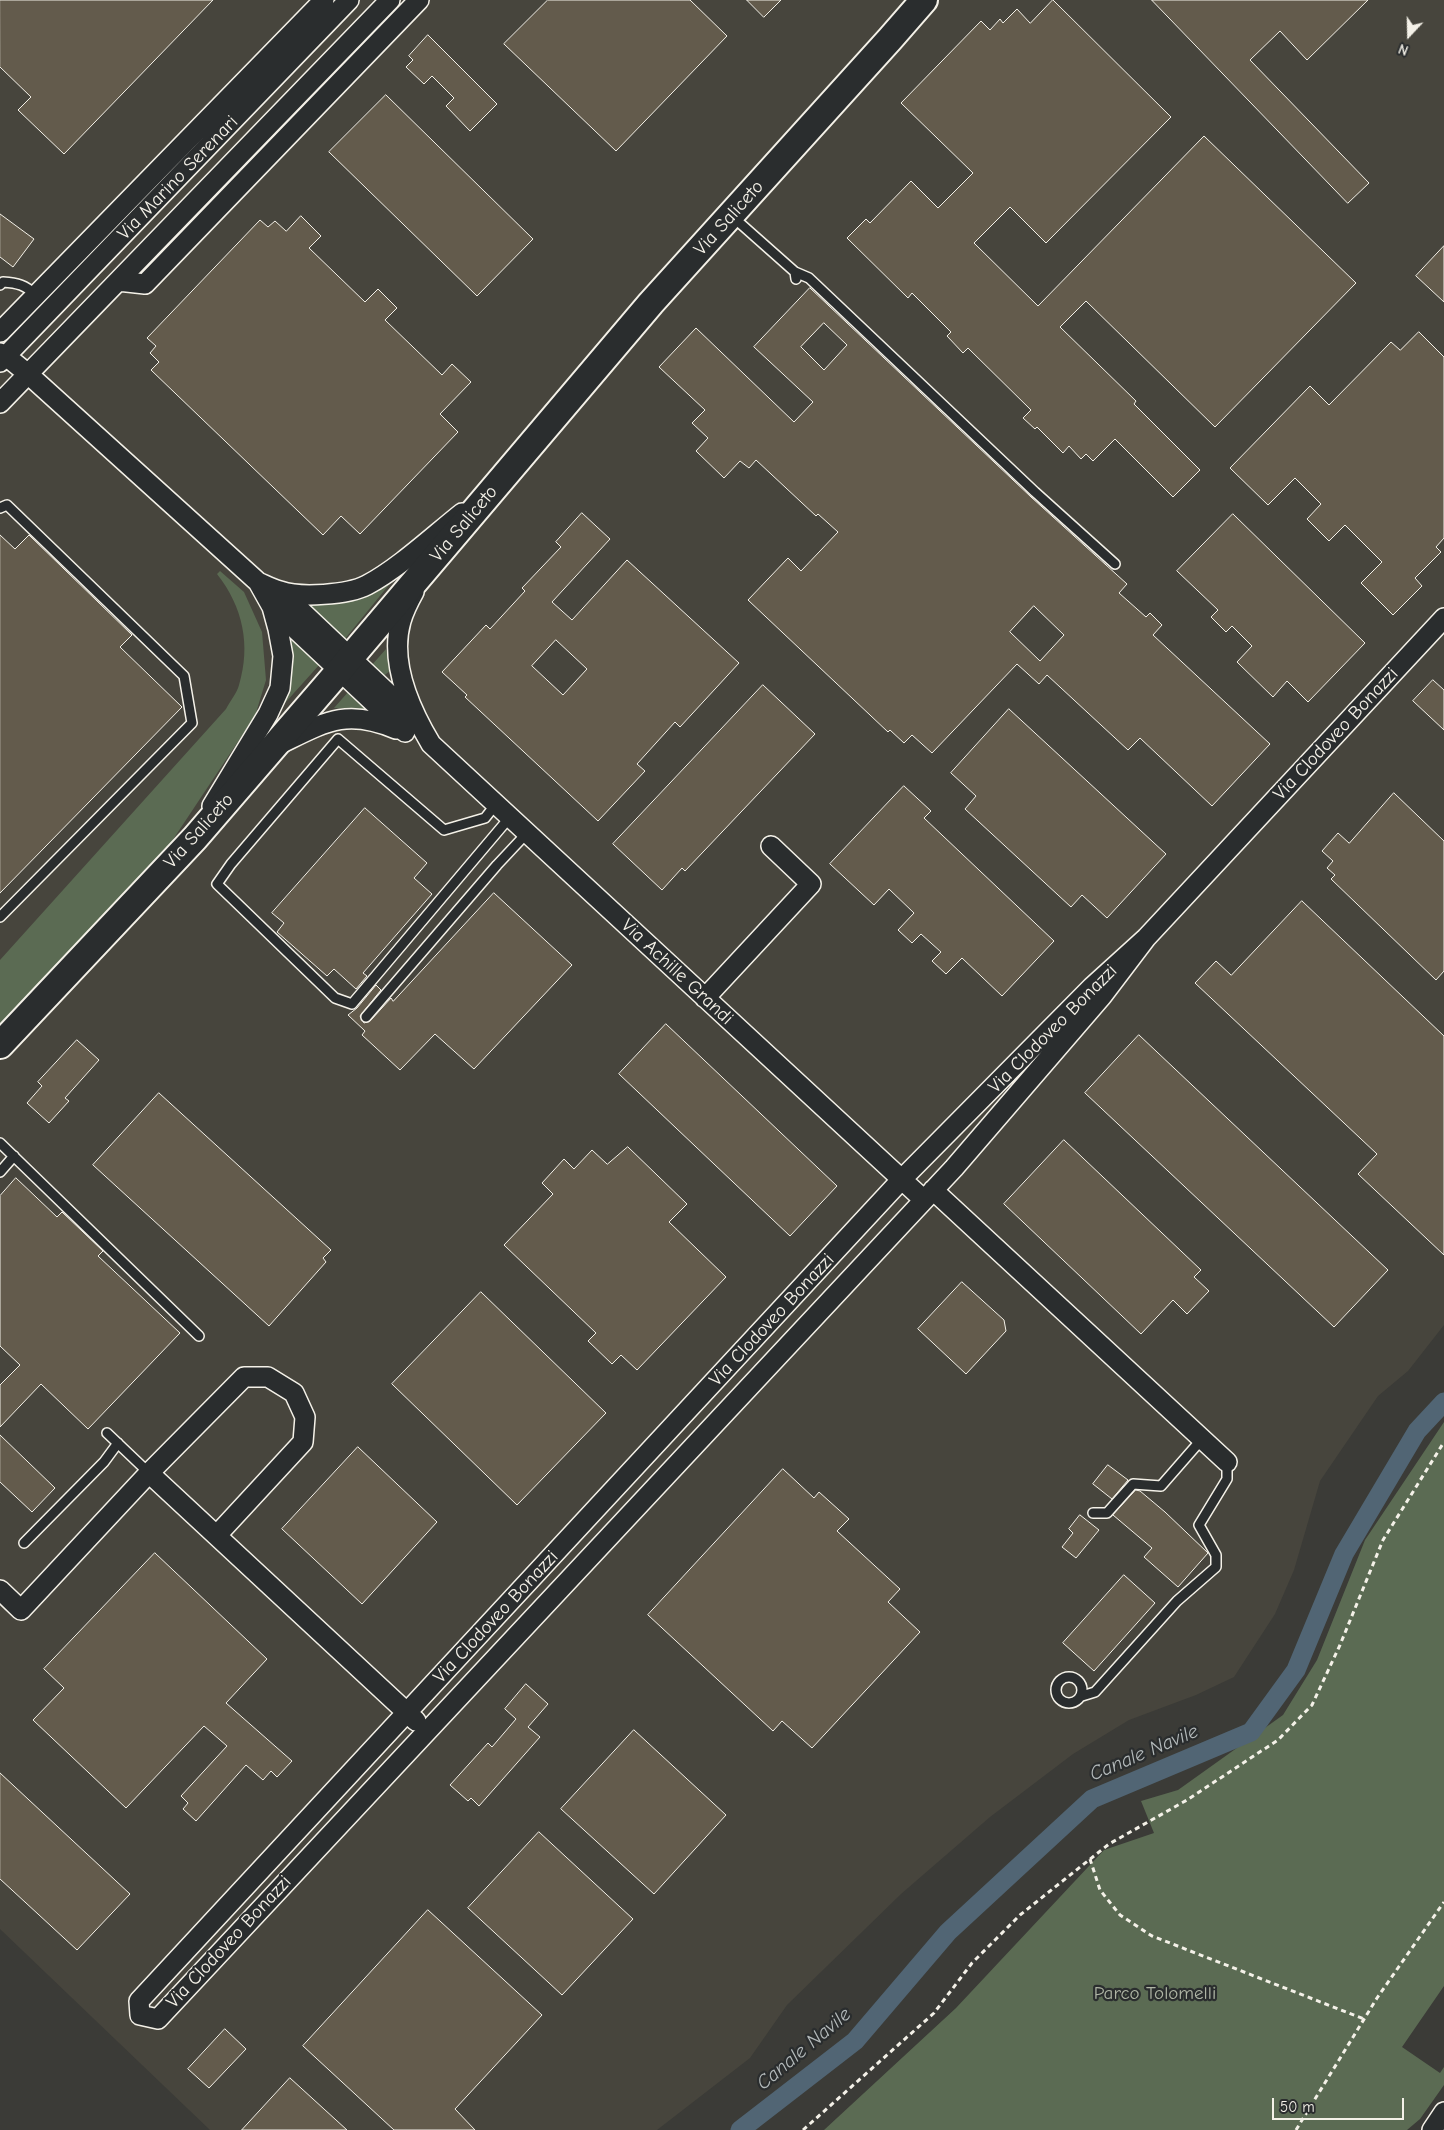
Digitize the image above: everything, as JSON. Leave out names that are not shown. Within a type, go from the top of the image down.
[{"type":"main road","name":"Via Saliceto","points":[[0,1045],[195,838],[651,303],[924,0]]},
{"type":"street","name":"Via Marino Serenari","points":[[0,332],[324,0]]},
{"type":"street","name":"Via Marino Serenari","points":[[344,665],[258,582],[28,374],[2,357],[91,268],[350,0]]},
{"type":"street","name":"Via Marino Serenari","points":[[0,403],[390,0]]},
{"type":"street","points":[[118,281],[145,284],[419,0]]},
{"type":"street","points":[[285,40],[299,52]]},
{"type":"street","points":[[303,90],[318,104]]},
{"type":"street","points":[[170,158],[184,171]]},
{"type":"street","points":[[198,198],[214,213]]},
{"type":"street","points":[[76,254],[91,268]]},
{"type":"street","points":[[276,600],[344,592],[365,586],[381,576],[496,486]]},
{"type":"street","name":"Via Achille Grandi","points":[[411,726],[397,645],[401,620],[422,573]]},
{"type":"street","name":"Via Marino Serenari","points":[[195,838],[224,785],[268,714],[280,688],[282,656],[276,600]]},
{"type":"street","name":"Via Clodoveo Bonazzi","points":[[1146,938],[1102,996],[928,1195],[158,2018],[140,2015],[139,2001],[902,1179],[1092,987],[1146,938],[1444,618]]},
{"type":"street","name":"Via Achille Grandi","points":[[344,665],[902,1179],[928,1195]]},
{"type":"street","points":[[273,748],[325,722],[353,718],[411,726]]},
{"type":"street","points":[[705,998],[811,884],[771,846]]},
{"type":"street","points":[[928,1195],[1227,1462]]},
{"type":"street","points":[[0,1590],[21,1610],[149,1473],[244,1377],[268,1377],[294,1393],[305,1417],[303,1442],[216,1535]]},
{"type":"street","points":[[149,1473],[428,1730]]},
{"type":"street","points":[[1432,2130],[1444,2112]]},
{"type":"lane","points":[[731,216],[795,276],[809,278],[1035,492],[1115,564]]},
{"type":"lane","points":[[0,286],[3,282],[16,283],[25,286],[36,295]]},
{"type":"lane","points":[[0,508],[7,505],[184,676],[192,723],[0,917]]},
{"type":"lane","points":[[496,804],[484,818],[444,830],[338,739],[217,884],[335,998],[352,1004],[510,817]]},
{"type":"lane","points":[[366,1017],[497,865],[527,833]]},
{"type":"lane","points":[[0,1143],[199,1336]]},
{"type":"lane","points":[[0,1172],[14,1156]]},
{"type":"lane","points":[[107,1433],[149,1473]]},
{"type":"lane","points":[[1093,1513],[1107,1513],[1133,1484],[1161,1486],[1202,1439]]},
{"type":"lane","points":[[24,1543],[104,1462],[118,1443]]},
{"type":"lane","points":[[1082,1696],[1095,1692],[1177,1601],[1216,1567],[1216,1555],[1199,1525],[1227,1479],[1227,1462]]},
{"type":"path","points":[[803,2130],[934,2013],[972,1963],[1020,1915],[1109,1844],[1187,1800],[1278,1740],[1312,1705],[1340,1645],[1383,1540],[1444,1442]]},
{"type":"path","points":[[1090,1859],[1100,1890],[1120,1915],[1152,1936],[1364,2019]]},
{"type":"path","points":[[1296,2130],[1377,1998],[1444,1902]]},
{"type":"shaded area","points":[[0,0],[1444,0],[1444,1325],[1408,1371],[1378,1396],[1320,1481],[1294,1570],[1275,1614],[1234,1677],[1196,1695],[1129,1720],[1073,1754],[990,1817],[901,1894],[787,2005],[750,2058],[657,2130],[210,2130],[0,1929]]},
{"type":"green space","points":[[220,571],[244,592],[262,632],[266,680],[255,716],[166,850],[0,1029],[0,960],[226,709],[237,691],[243,670],[244,641],[239,613],[217,574]]},
{"type":"green space","points":[[397,575],[344,640],[303,602],[331,602],[353,599],[373,590]]},
{"type":"green space","points":[[291,641],[295,641],[320,664],[285,703],[288,687],[288,645]]},
{"type":"green space","points":[[386,649],[390,671],[382,677],[371,666]]},
{"type":"green space","points":[[349,691],[368,710],[334,708]]},
{"type":"green space","name":"Parco Tolomelli","points":[[1444,1422],[1444,1986],[1402,2047],[1440,2073],[1444,2067],[1444,2085],[1420,2119],[1407,2130],[824,2130],[956,2008],[1104,1850],[1154,1833],[1141,1801],[1178,1790],[1283,1715],[1317,1660],[1365,1540]]},
{"type":"building","points":[[0,0],[213,0],[64,154],[18,110],[31,97],[0,67]]},
{"type":"building","points":[[548,0],[690,0],[727,36],[616,151],[504,44]]},
{"type":"building","points":[[747,0],[781,0],[764,17]]},
{"type":"building","points":[[1053,0],[1171,117],[1046,243],[1010,207],[974,243],[1038,306],[1204,136],[1356,283],[1215,427],[1086,301],[1060,327],[1136,401],[1134,404],[1200,470],[1173,497],[1115,439],[1093,461],[1086,454],[1081,459],[1069,446],[1063,453],[1037,427],[1035,429],[1023,418],[1031,410],[968,348],[963,353],[947,336],[951,332],[912,293],[908,298],[847,238],[866,219],[870,223],[911,181],[938,208],[973,173],[901,103],[981,21],[990,30],[1000,19],[1003,23],[1017,9],[1030,23]]},
{"type":"building","points":[[1152,0],[1368,0],[1307,60],[1280,31],[1250,60],[1369,183],[1348,203]]},
{"type":"building","points":[[428,35],[497,104],[470,131],[446,106],[454,98],[432,76],[424,84],[406,67],[413,60],[409,56]]},
{"type":"building","points":[[386,95],[533,239],[477,296],[329,152]]},
{"type":"building","points":[[0,214],[34,239],[13,267],[0,257]]},
{"type":"building","points":[[301,216],[321,236],[309,248],[365,302],[378,289],[397,308],[385,320],[442,375],[452,364],[471,382],[440,414],[458,432],[360,534],[341,516],[323,535],[151,370],[159,362],[150,353],[156,346],[147,338],[260,220],[268,227],[275,221],[286,231]]},
{"type":"building","points":[[1444,246],[1444,302],[1416,276]]},
{"type":"building","points":[[810,288],[1031,497],[1127,584],[1119,593],[1146,617],[1150,613],[1162,625],[1153,635],[1270,744],[1212,806],[1140,738],[1128,750],[1047,675],[1039,684],[1017,664],[932,753],[912,735],[904,743],[890,730],[888,732],[748,600],[788,558],[801,571],[838,532],[818,514],[816,516],[756,460],[749,468],[740,461],[724,478],[696,451],[708,438],[692,423],[705,410],[659,367],[696,328],[794,422],[813,402],[754,347]],"holes":[[[824,323],[847,345],[824,370],[801,347]],[[1034,606],[1064,635],[1040,661],[1010,632]]]},
{"type":"building","points":[[1419,332],[1444,357],[1444,538],[1436,547],[1441,552],[1415,578],[1422,586],[1393,615],[1361,583],[1382,562],[1345,525],[1329,541],[1307,519],[1321,504],[1295,478],[1268,505],[1230,468],[1310,386],[1329,405],[1391,342],[1400,350]]},
{"type":"building","points":[[582,513],[610,539],[552,602],[572,620],[627,560],[739,663],[680,727],[675,722],[637,764],[645,771],[598,821],[465,697],[467,695],[442,672],[486,625],[490,629],[525,591],[522,588],[561,547],[556,542]],"holes":[[[556,640],[587,669],[563,695],[532,666]]]},
{"type":"building","points":[[1233,514],[1365,643],[1308,702],[1287,681],[1273,697],[1237,662],[1252,646],[1232,626],[1226,632],[1211,617],[1218,610],[1177,571]]},
{"type":"building","points":[[0,535],[15,549],[29,535],[132,635],[120,647],[182,707],[0,893]]},
{"type":"building","points":[[1433,680],[1444,690],[1444,730],[1413,701]]},
{"type":"building","points":[[763,685],[815,734],[685,871],[682,868],[662,890],[613,844]]},
{"type":"building","points":[[1009,709],[1166,854],[1107,918],[1082,895],[1071,907],[965,809],[976,796],[951,773]]},
{"type":"building","points":[[904,786],[931,811],[924,818],[1054,941],[1002,996],[962,958],[946,974],[932,961],[941,952],[921,934],[912,943],[898,930],[914,913],[889,889],[874,905],[830,864]]},
{"type":"building","points":[[1394,793],[1444,841],[1444,971],[1436,980],[1331,879],[1335,875],[1327,868],[1333,861],[1322,851],[1338,833],[1349,843]]},
{"type":"building","points":[[365,808],[427,863],[414,878],[432,894],[363,973],[367,976],[356,989],[334,969],[327,976],[277,932],[284,923],[272,913]]},
{"type":"building","points":[[494,893],[572,965],[474,1069],[435,1034],[400,1070],[362,1035],[365,1031],[348,1015],[357,1008],[376,985],[381,990],[360,1016],[364,1023],[370,1021],[391,998],[393,1001]]},
{"type":"building","points":[[1302,901],[1444,1036],[1444,1255],[1358,1174],[1377,1154],[1195,983],[1216,961],[1231,975]]},
{"type":"building","points":[[666,1024],[837,1186],[790,1236],[619,1074]]},
{"type":"building","points":[[1139,1035],[1388,1270],[1334,1327],[1085,1093]]},
{"type":"building","points":[[77,1040],[99,1060],[65,1098],[69,1101],[49,1123],[27,1103],[42,1086],[38,1082]]},
{"type":"building","points":[[159,1093],[331,1250],[323,1258],[326,1262],[269,1326],[93,1165]]},
{"type":"building","points":[[1064,1140],[1201,1270],[1194,1277],[1209,1291],[1187,1314],[1173,1300],[1141,1334],[1004,1204]]},
{"type":"building","points":[[628,1147],[687,1204],[669,1222],[726,1277],[637,1370],[621,1355],[612,1364],[588,1341],[596,1333],[504,1245],[553,1194],[542,1183],[564,1159],[574,1169],[592,1150],[607,1164]]},
{"type":"building","points":[[16,1178],[57,1217],[62,1212],[103,1251],[98,1256],[180,1333],[88,1429],[41,1384],[0,1427],[0,1385],[20,1365],[0,1346],[0,1196]]},
{"type":"building","points":[[962,1282],[1004,1320],[1006,1331],[966,1374],[918,1329]]},
{"type":"building","points":[[481,1292],[606,1413],[517,1505],[392,1384]]},
{"type":"building","points":[[0,1435],[55,1488],[32,1512],[0,1482]]},
{"type":"building","points":[[358,1447],[437,1522],[362,1604],[282,1529]]},
{"type":"building","points":[[1108,1465],[1128,1480],[1112,1499],[1093,1484]]},
{"type":"building","points":[[783,1469],[814,1498],[819,1492],[849,1519],[837,1531],[900,1589],[888,1602],[920,1632],[812,1748],[782,1721],[773,1731],[648,1615]]},
{"type":"building","points":[[1136,1490],[1140,1491],[1165,1512],[1208,1553],[1178,1587],[1144,1557],[1152,1548],[1113,1515]]},
{"type":"building","points":[[1080,1515],[1099,1530],[1076,1558],[1062,1547],[1073,1533],[1069,1529]]},
{"type":"building","points":[[155,1553],[267,1659],[226,1703],[292,1761],[277,1777],[271,1771],[263,1780],[246,1765],[196,1821],[183,1809],[188,1803],[181,1796],[227,1746],[204,1726],[126,1808],[33,1720],[64,1688],[44,1669]]},
{"type":"building","points":[[1124,1575],[1155,1603],[1094,1671],[1063,1643]]},
{"type":"building","points":[[526,1684],[548,1704],[528,1727],[540,1737],[479,1806],[471,1798],[468,1801],[450,1785],[488,1743],[492,1747],[516,1719],[505,1709]]},
{"type":"building","points":[[634,1730],[726,1815],[654,1894],[561,1809]]},
{"type":"building","points":[[0,1773],[130,1894],[77,1950],[0,1879]]},
{"type":"building","points":[[539,1832],[633,1919],[562,1995],[468,1908]]},
{"type":"building","points":[[428,1910],[542,2015],[455,2109],[475,2130],[394,2130],[303,2046]]},
{"type":"building","points":[[225,2029],[246,2049],[209,2088],[188,2069]]},
{"type":"building","points":[[290,2078],[347,2130],[242,2130]]},
{"type":"waterway","name":"Canale Navile","points":[[740,2130],[855,2041],[948,1932],[1092,1799],[1251,1732],[1296,1670],[1344,1554],[1417,1431],[1444,1402]]}]
